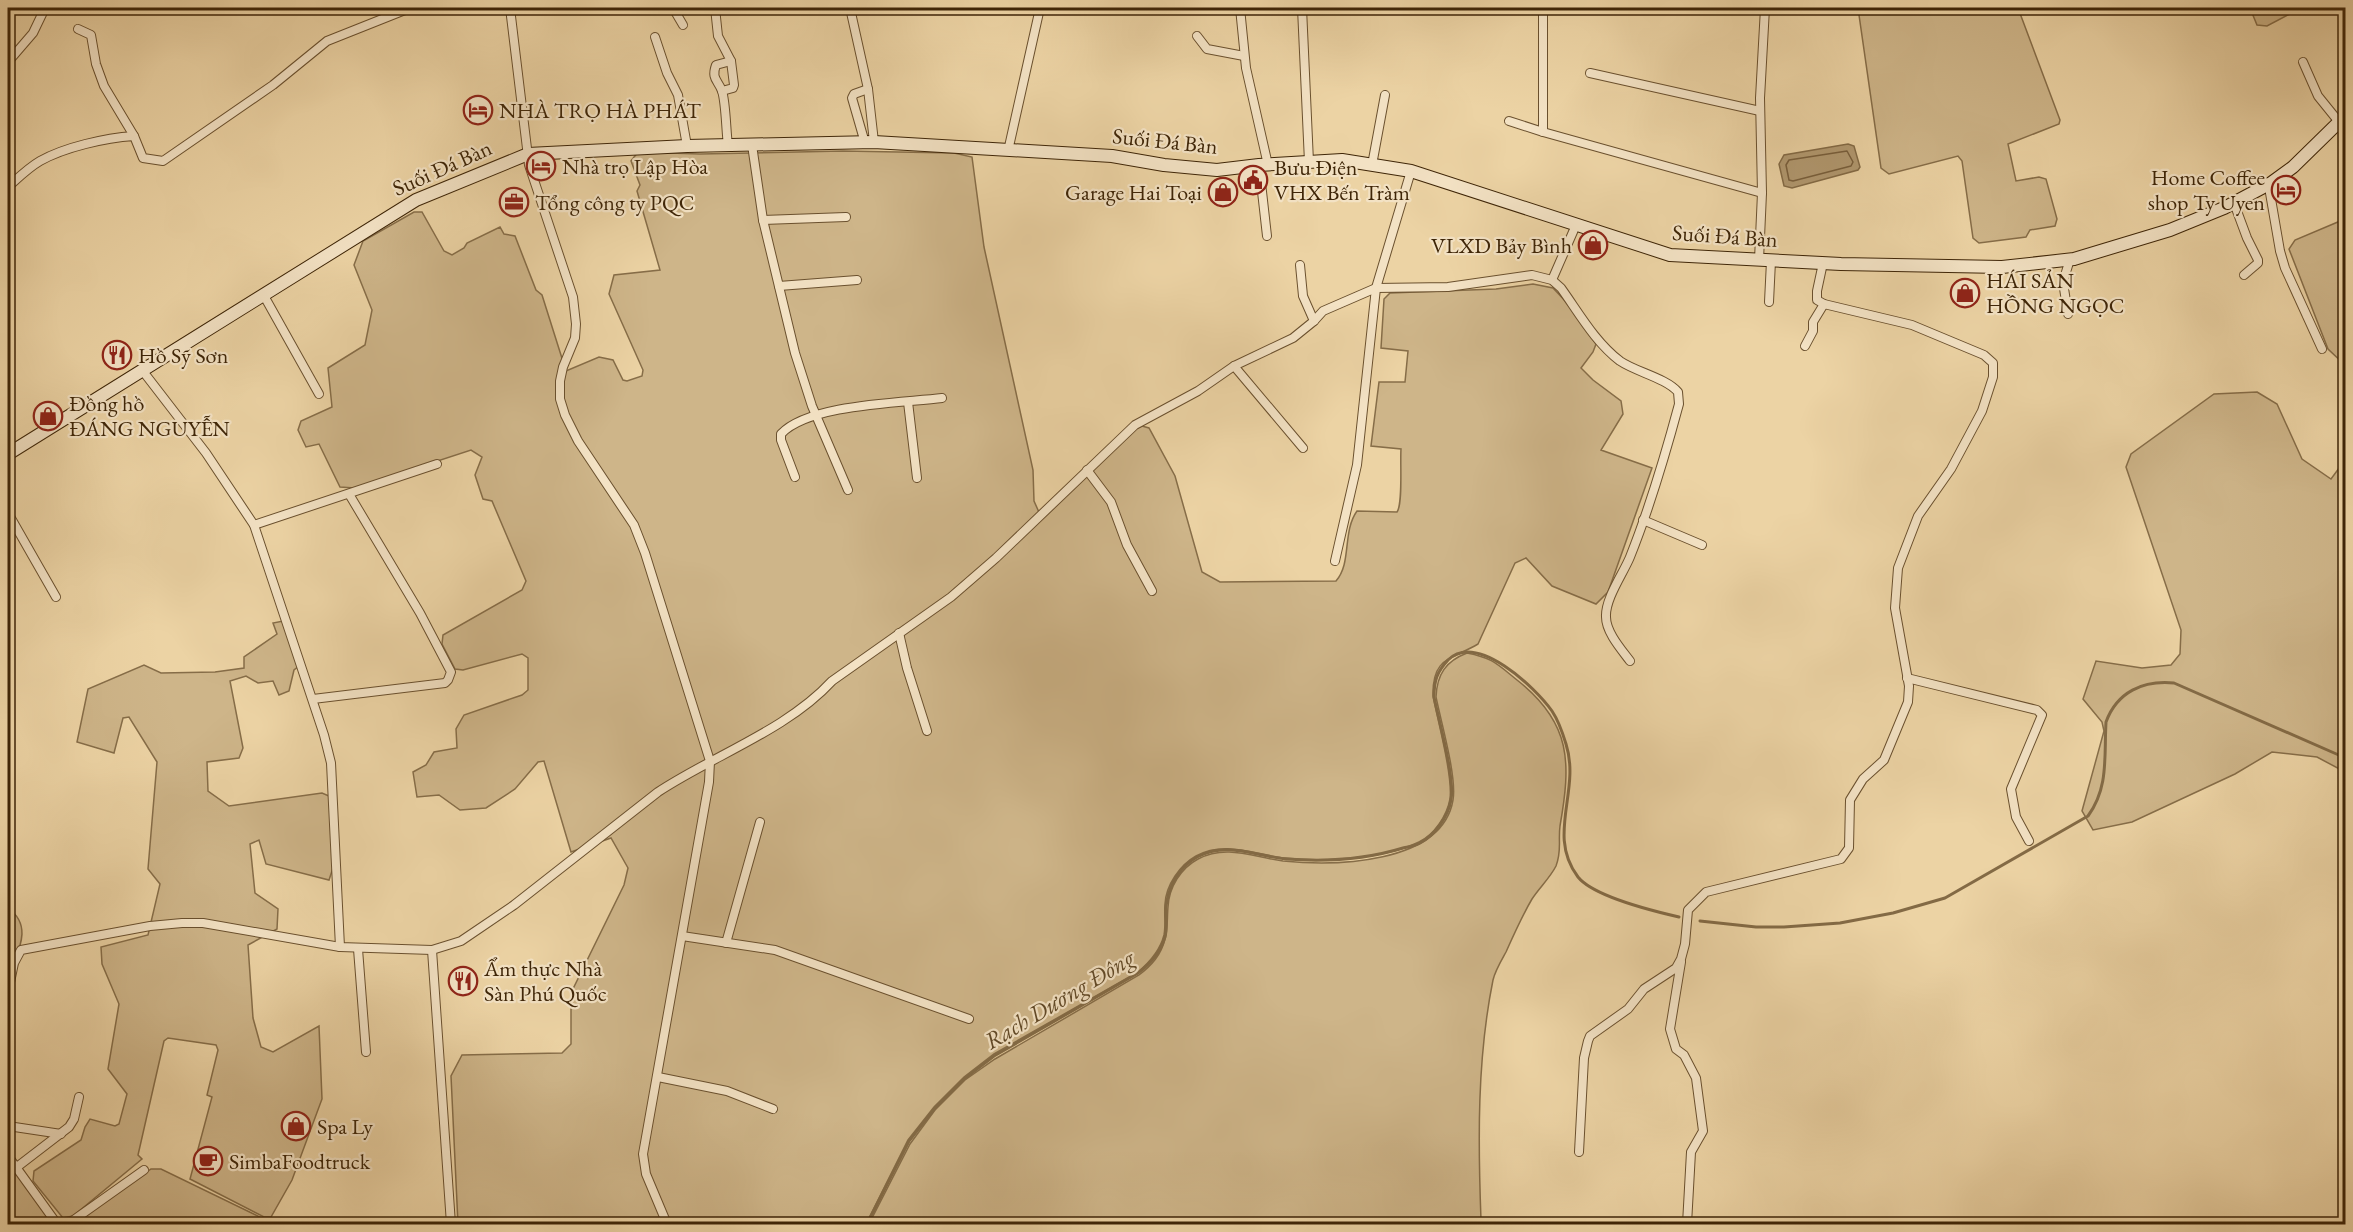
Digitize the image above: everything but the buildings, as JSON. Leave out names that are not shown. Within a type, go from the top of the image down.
[{"type":"street","points":[[8,62],[33,33],[45,8]]},
{"type":"street","points":[[78,29],[92,35],[96,64],[104,86],[134,136],[143,158],[163,161],[273,85],[327,41],[410,8]]},
{"type":"street","points":[[510,8],[531,173],[573,297],[575,338],[560,381],[562,407],[578,441],[634,525],[645,553],[710,761],[709,782],[644,1162],[646,1174],[667,1224]]},
{"type":"street","points":[[672,8],[683,25]]},
{"type":"street","points":[[715,8],[718,36],[731,61],[734,85],[733,88],[722,91]]},
{"type":"street","points":[[850,8],[868,89],[869,142]]},
{"type":"street","points":[[1008,151],[1040,8]]},
{"type":"street","points":[[1240,8],[1244,56],[1263,165],[1267,236]]},
{"type":"street","points":[[1302,8],[1309,162]]},
{"type":"street","points":[[1543,8],[1543,132]]},
{"type":"street","points":[[1765,8],[1760,111],[1768,302]]},
{"type":"street","points":[[1197,36],[1199,42],[1208,49],[1244,56]]},
{"type":"street","points":[[655,37],[667,73],[678,95],[687,146]]},
{"type":"street","points":[[728,145],[722,91],[715,82],[715,68],[716,65],[731,61]]},
{"type":"street","points":[[2302,62],[2319,96],[2342,120]]},
{"type":"street","points":[[1590,72],[1760,111]]},
{"type":"street","points":[[868,89],[854,94],[852,98],[869,142]]},
{"type":"street","points":[[1372,165],[1385,95]]},
{"type":"street","name":"Suối Đá Bàn","points":[[8,454],[416,200],[528,154],[687,146],[869,142],[1112,156],[1164,165],[1216,170],[1342,160],[1411,171],[1670,255],[1823,263],[2002,267],[2070,259],[2170,230],[2234,203],[2271,183],[2293,167],[2342,120]]},
{"type":"street","points":[[1509,121],[1762,193]]},
{"type":"street","points":[[8,187],[24,172],[50,156],[113,137],[134,136]]},
{"type":"street","points":[[752,145],[763,220],[795,353],[816,416],[848,490]]},
{"type":"street","points":[[1335,561],[1356,465],[1376,288],[1411,171]]},
{"type":"street","points":[[2271,183],[2270,193],[2280,251],[2322,349]]},
{"type":"street","points":[[2234,203],[2258,260],[2258,263],[2244,275]]},
{"type":"street","points":[[763,220],[846,217]]},
{"type":"street","points":[[1552,280],[1576,225]]},
{"type":"street","points":[[2068,314],[2063,282],[2070,259]]},
{"type":"street","points":[[1687,1224],[1691,1152],[1703,1131],[1696,1078],[1684,1055],[1676,1049],[1670,1029],[1688,909],[1706,892],[1841,859],[1849,848],[1850,800],[1863,779],[1884,760],[1908,702],[1907,678],[1895,608],[1898,567],[1918,516],[1951,469],[1982,411],[1993,376],[1993,363],[1984,355],[1912,326],[1824,304],[1817,300],[1823,263]]},
{"type":"street","points":[[1300,265],[1304,296],[1314,321]]},
{"type":"street","points":[[8,993],[14,963],[21,950],[165,924],[203,924],[340,948],[432,950],[460,941],[484,926],[658,792],[797,713],[820,695],[832,681],[951,597],[996,558],[1135,425],[1198,391],[1234,366],[1293,338],[1323,311],[1376,288],[1448,287],[1532,275],[1552,280],[1561,288],[1609,352],[1634,370],[1669,385],[1678,393],[1679,404],[1661,472],[1630,558],[1607,609],[1606,617],[1620,648],[1630,661]]},
{"type":"street","points":[[779,286],[857,280]]},
{"type":"street","points":[[263,294],[319,394]]},
{"type":"street","points":[[1805,346],[1813,331],[1813,322],[1824,304]]},
{"type":"street","points":[[1234,366],[1304,448]]},
{"type":"street","points":[[142,370],[206,453],[254,525],[313,699],[331,763],[340,948]]},
{"type":"street","points":[[795,477],[781,440],[781,434],[787,428],[841,409],[942,398]]},
{"type":"street","points":[[908,402],[918,478]]},
{"type":"street","points":[[254,525],[437,464]]},
{"type":"street","points":[[1087,470],[1112,502],[1127,545],[1152,591]]},
{"type":"street","points":[[313,699],[446,682],[451,672],[420,613],[350,494]]},
{"type":"street","points":[[8,513],[56,597]]},
{"type":"street","points":[[1643,520],[1702,545]]},
{"type":"street","points":[[899,633],[907,668],[927,731]]},
{"type":"street","points":[[1907,678],[2037,710],[2042,715],[2011,789],[2016,817],[2029,842]]},
{"type":"street","points":[[726,943],[760,822]]},
{"type":"street","points":[[682,936],[775,950],[969,1019]]},
{"type":"street","points":[[358,949],[366,1052]]},
{"type":"street","points":[[432,950],[451,1224]]},
{"type":"street","points":[[1579,1152],[1584,1058],[1590,1036],[1628,1009],[1644,989],[1676,968],[1682,959]]},
{"type":"street","points":[[658,1077],[727,1091],[773,1109]]},
{"type":"street","points":[[17,1167],[62,1134],[74,1119],[79,1097]]},
{"type":"street","points":[[8,1126],[62,1134]]},
{"type":"street","points":[[8,1156],[57,1224]]},
{"type":"street","points":[[68,1224],[144,1170]]},
{"type":"shaded area","points":[[1858,8],[2018,8],[2060,120],[2059,124],[2008,144],[2016,181],[2039,177],[2046,179],[2057,219],[2055,226],[2030,230],[2026,237],[1979,243],[1973,238],[1962,161],[1958,156],[1889,174],[1881,168]]},
{"type":"shaded area","points":[[2250,8],[2301,8],[2267,26],[2257,25]]},
{"type":"shaded area","points":[[843,151],[954,153],[972,157],[984,247],[1033,470],[1034,501],[1042,519],[1135,429],[1142,426],[1149,428],[1175,476],[1202,572],[1220,582],[1336,581],[1344,565],[1352,519],[1357,511],[1397,512],[1401,492],[1401,449],[1371,446],[1379,382],[1405,382],[1408,351],[1381,348],[1384,299],[1390,293],[1496,289],[1533,284],[1553,288],[1569,305],[1596,344],[1581,368],[1621,401],[1623,414],[1601,450],[1652,468],[1608,592],[1596,604],[1552,586],[1526,558],[1515,563],[1478,644],[1445,661],[1436,674],[1433,696],[1447,763],[1450,799],[1446,812],[1435,830],[1425,839],[1405,848],[1371,856],[1300,859],[1218,849],[1207,851],[1190,860],[1175,876],[1168,890],[1164,935],[1160,946],[1150,960],[1138,972],[994,1054],[964,1077],[934,1107],[908,1140],[866,1224],[458,1224],[451,1076],[462,1055],[562,1053],[571,1044],[571,993],[624,885],[628,868],[611,838],[571,852],[544,761],[538,762],[515,789],[486,808],[460,810],[439,795],[417,797],[413,772],[426,765],[434,752],[457,748],[456,729],[464,715],[522,695],[528,690],[528,658],[522,654],[463,670],[455,669],[442,644],[443,635],[522,590],[526,581],[492,501],[483,499],[475,475],[482,457],[471,450],[355,488],[340,487],[319,444],[306,447],[298,430],[301,421],[332,407],[328,368],[365,345],[372,310],[354,265],[363,241],[414,212],[422,212],[444,251],[452,255],[464,248],[467,243],[500,227],[504,234],[515,236],[536,290],[542,295],[566,371],[599,357],[613,360],[623,380],[627,381],[642,376],[643,370],[609,294],[614,275],[660,270],[637,191],[640,185],[631,161],[638,152],[700,154]]},
{"type":"shaded area","points":[[2345,219],[2345,365],[2328,349],[2289,249],[2295,240]]},
{"type":"shaded area","points":[[2257,392],[2277,404],[2302,459],[2331,479],[2345,460],[2345,772],[2317,757],[2272,752],[2235,774],[2132,822],[2093,830],[2082,811],[2104,731],[2102,722],[2083,699],[2096,661],[2142,668],[2171,665],[2180,654],[2181,630],[2126,467],[2131,454],[2214,394]]},
{"type":"shaded area","points":[[283,621],[299,666],[294,670],[289,691],[279,695],[273,681],[258,683],[246,676],[230,681],[243,748],[239,758],[207,762],[208,791],[229,806],[322,793],[329,796],[333,868],[329,880],[266,864],[259,840],[250,844],[255,893],[278,909],[277,929],[248,945],[253,1018],[261,1047],[273,1052],[319,1026],[322,1099],[292,1180],[271,1217],[264,1217],[190,1179],[212,1097],[207,1095],[218,1050],[216,1045],[168,1038],[164,1041],[138,1155],[142,1159],[73,1216],[63,1218],[33,1181],[34,1171],[81,1140],[90,1119],[115,1126],[119,1124],[127,1094],[108,1069],[119,1004],[102,964],[101,947],[148,935],[160,884],[148,869],[157,762],[129,717],[123,718],[114,753],[77,742],[88,689],[144,665],[161,673],[215,672],[244,668],[244,657],[277,634],[273,623]]},
{"type":"shaded area","points":[[1467,653],[1494,662],[1535,696],[1558,728],[1566,763],[1558,861],[1528,905],[1518,925],[1493,980],[1488,1010],[1481,1070],[1479,1160],[1481,1220],[1490,1224],[869,1224],[910,1144],[935,1110],[965,1080],[995,1059],[1139,975],[1152,963],[1165,939],[1173,885],[1186,867],[1198,859],[1219,852],[1240,853],[1283,861],[1329,863],[1356,861],[1383,857],[1408,849],[1429,838],[1445,821],[1453,800],[1454,790],[1451,764],[1436,697],[1438,682],[1448,664]]},
{"type":"shaded area","points":[[8,908],[16,915],[22,932],[19,951],[8,980]]},
{"type":"shaded area","points":[[8,1159],[55,1224],[8,1224]]},
{"type":"shaded area","points":[[151,1169],[161,1169],[264,1219],[269,1224],[74,1224]]},
{"type":"water","points":[[1848,144],[1854,146],[1860,167],[1858,170],[1792,188],[1784,186],[1779,164],[1784,155]]},
{"type":"waterway","name":"Rạch Dương Đông","points":[[867,1224],[909,1141],[935,1108],[964,1079],[994,1056],[1138,973],[1151,961],[1158,953],[1165,937],[1168,894],[1181,870],[1191,861],[1208,852],[1219,850],[1241,851],[1286,859],[1345,859],[1414,846],[1431,835],[1447,813],[1452,790],[1449,764],[1434,697],[1435,686],[1444,664],[1460,653],[1474,653],[1505,666],[1533,689],[1552,711],[1562,732],[1570,761],[1564,829],[1565,845],[1569,861],[1578,877],[1597,891],[1610,897],[1679,917]]},
{"type":"waterway","name":"Rạch Dương Đông","points":[[1700,921],[1756,927],[1840,923],[1893,913],[1945,898],[2088,816],[2095,805],[2102,783],[2106,722],[2117,703],[2132,690],[2142,686],[2174,683],[2341,756],[2346,756]]},
{"type":"place","name":"NHÀ TRỌ HÀ PHÁT","points":[[478,110]]},
{"type":"place","name":"Nhà trọ Lập Hòa","points":[[541,166]]},
{"type":"place","name":"Bưu Điện VHX Bến Tràm","points":[[1253,180]]},
{"type":"place","name":"Home Coffee shop Ty Uyen","points":[[2286,190]]},
{"type":"place","name":"Garage Hai Toại","points":[[1223,192]]},
{"type":"place","name":"Tổng công ty PQC","points":[[514,202]]},
{"type":"place","name":"VLXD Bảy Bình","points":[[1593,245]]},
{"type":"place","name":"HÁI SẢN HỒNG NGỌC","points":[[1965,293]]},
{"type":"place","name":"Hồ Sỹ Sơn","points":[[117,355]]},
{"type":"place","name":"Đồng hồ ĐÁNG NGUYỄN","points":[[48,416]]},
{"type":"place","name":"Ẩm thực Nhà Sàn Phú Quốc","points":[[463,981]]},
{"type":"place","name":"Spa Ly","points":[[296,1126]]},
{"type":"place","name":"SimbaFoodtruck","points":[[208,1161]]}]
